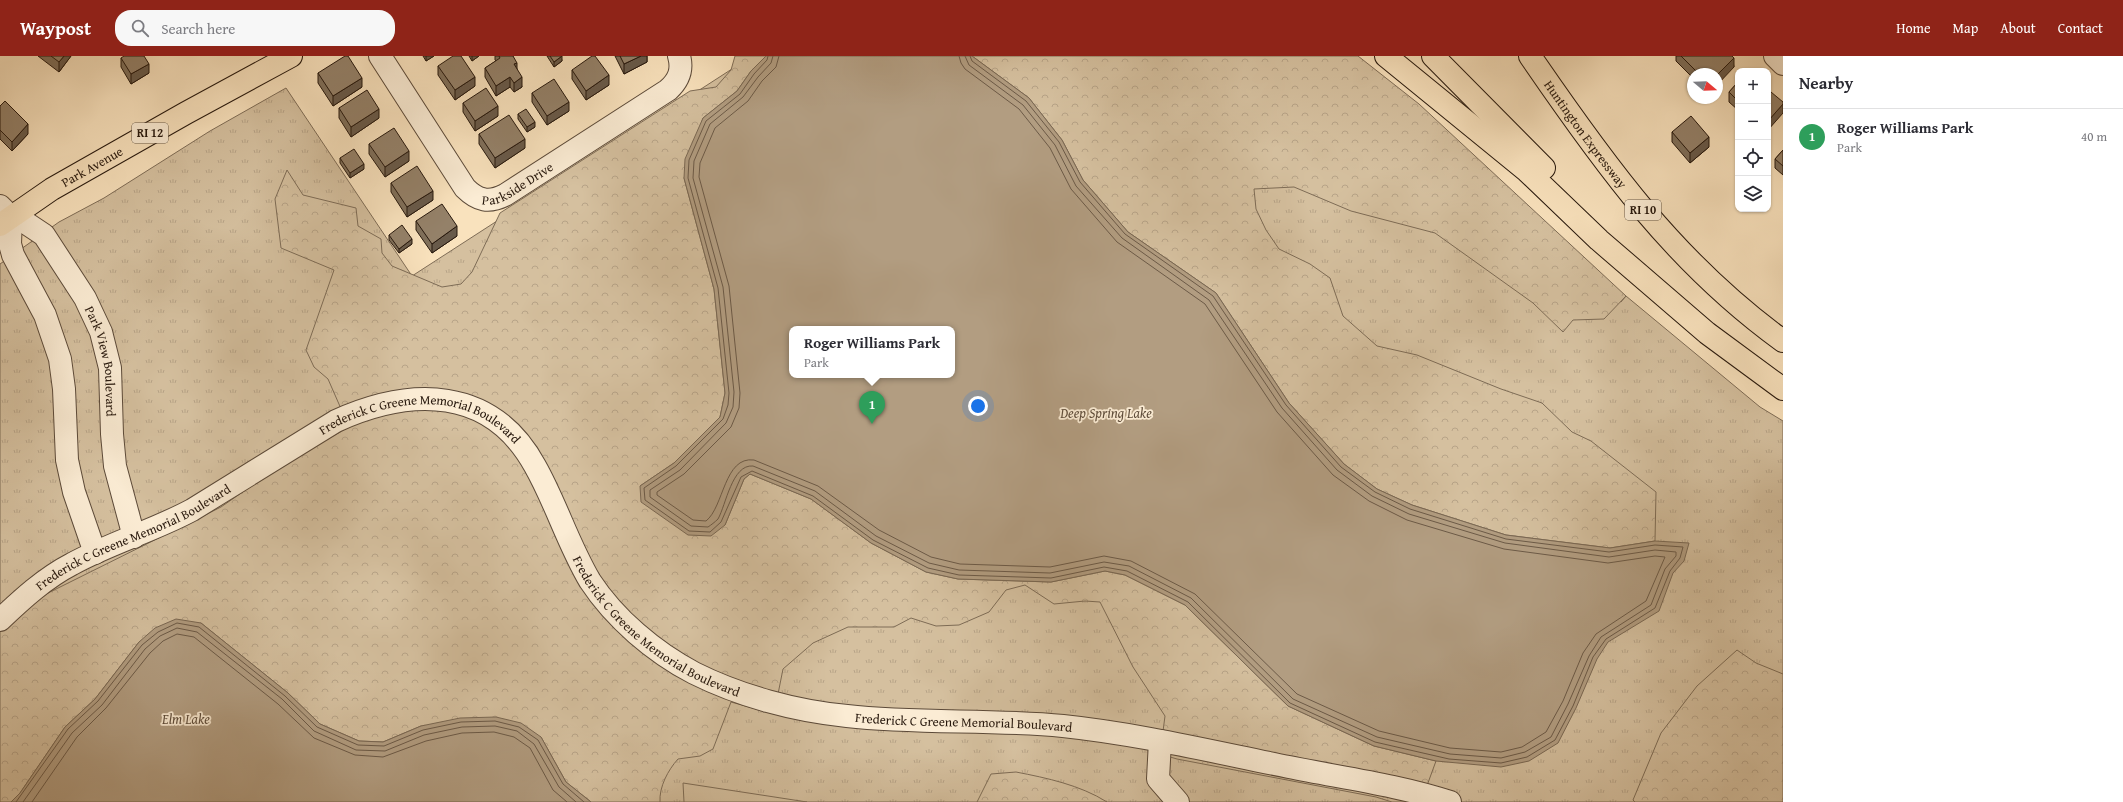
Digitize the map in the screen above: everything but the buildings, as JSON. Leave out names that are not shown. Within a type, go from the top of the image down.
[{"type":"main road","name":"Park Avenue","points":[[4,216],[186,113],[291,56]]},
{"type":"main road","points":[[1386,56],[1528,171],[1605,245],[1736,356],[1783,389]]},
{"type":"main road","points":[[1433,56],[1607,232],[1678,307]]},
{"type":"main road","name":"Huntington Expressway","points":[[1530,56],[1608,167],[1658,228],[1729,300],[1783,341]]},
{"type":"street","name":"Parkside Drive","points":[[380,56],[465,188],[479,199],[488,201],[506,195],[668,90],[675,83],[680,73],[681,65],[678,56]]},
{"type":"street","points":[[1775,56],[1783,64]]},
{"type":"street","name":"Park View Boulevard","points":[[4,216],[29,224],[44,235],[81,291],[101,332],[110,368],[112,434],[115,466],[134,537]]},
{"type":"street","points":[[4,216],[13,255],[45,315],[60,359],[64,389],[67,460],[74,492],[95,553]]},
{"type":"street","name":"Frederick C Greene Memorial Boulevard","points":[[0,620],[36,588],[54,575],[95,553],[171,521],[197,507],[319,430],[354,413],[372,407],[407,400],[438,399],[454,401],[469,406],[493,418],[515,436],[536,466],[579,560],[605,600],[620,619],[676,663],[716,682],[766,700],[844,716],[1064,726],[1160,741],[1390,786],[1450,802]]},
{"type":"street","points":[[1160,741],[1158,779],[1178,802]]},
{"type":"green space","points":[[735,56],[766,56],[751,71],[737,91],[703,118],[684,178],[714,289],[725,393],[720,417],[674,463],[640,486],[725,525],[744,479],[750,474],[811,499],[871,543],[926,572],[958,579],[1051,582],[1105,571],[1125,575],[1185,605],[1288,706],[1374,746],[1436,761],[1421,802],[1392,802],[1376,797],[1177,759],[1160,754],[1165,716],[1133,667],[1100,602],[1085,601],[1054,604],[1025,585],[1006,590],[989,612],[959,625],[936,626],[911,618],[894,627],[848,627],[813,643],[783,669],[774,714],[731,702],[713,749],[700,756],[678,759],[665,779],[661,790],[660,802],[591,802],[566,782],[541,737],[421,726],[383,742],[359,741],[320,724],[288,693],[201,623],[139,642],[95,699],[65,727],[20,793],[11,802],[0,802],[0,631],[32,603],[46,594],[221,507],[283,464],[349,427],[328,379],[314,367],[306,350],[334,270],[281,248],[275,199],[287,170],[303,195],[356,208],[358,226],[381,239],[382,253],[392,266],[442,287],[461,284],[472,272],[500,213],[690,91],[716,87],[731,70]]},
{"type":"green space","points":[[752,56],[1269,56],[1621,302],[1626,296],[1760,407],[1783,421],[1783,802],[0,802],[0,264],[59,222],[104,198],[210,131],[286,88],[412,276]]},
{"type":"green space","points":[[972,56],[1358,56],[1419,104],[1626,296],[1604,319],[1573,320],[1563,332],[1533,303],[1435,233],[1351,211],[1294,187],[1254,189],[1256,209],[1266,230],[1279,249],[1310,264],[1330,278],[1343,316],[1377,346],[1417,355],[1501,389],[1542,403],[1572,432],[1591,441],[1656,492],[1655,541],[1610,548],[1506,535],[1412,505],[1377,489],[1344,464],[1289,403],[1216,293],[1128,232],[1083,180],[1062,140],[1029,98]]},
{"type":"green space","points":[[1737,650],[1756,663],[1783,674],[1783,802],[1635,802],[1633,800],[1661,733],[1697,686]]},
{"type":"green space","points":[[1016,772],[1075,787],[1107,802],[977,802],[991,774]]},
{"type":"green space","points":[[683,783],[807,802],[684,802]]},
{"type":"water","name":"Deep Spring Lake","points":[[766,56],[972,56],[1029,98],[1062,140],[1083,180],[1128,232],[1216,293],[1289,403],[1344,464],[1377,489],[1412,505],[1506,535],[1610,548],[1655,541],[1689,543],[1684,561],[1673,573],[1659,611],[1608,642],[1597,659],[1576,708],[1558,743],[1529,761],[1501,767],[1436,761],[1374,746],[1288,706],[1185,605],[1125,575],[1105,571],[1051,582],[958,579],[926,572],[871,543],[811,499],[750,474],[744,479],[725,525],[711,536],[688,535],[641,502],[640,486],[674,463],[720,417],[725,393],[714,289],[684,178],[685,159],[703,118],[737,91],[751,71]]},
{"type":"water","name":"Elm Lake","points":[[176,619],[201,623],[288,693],[320,724],[359,741],[383,742],[421,726],[460,718],[496,717],[521,723],[541,737],[566,782],[591,802],[11,802],[20,793],[65,727],[95,699],[139,642],[155,628]]},
{"type":"place","name":"Roger Williams Park","points":[[872,424]]}]
